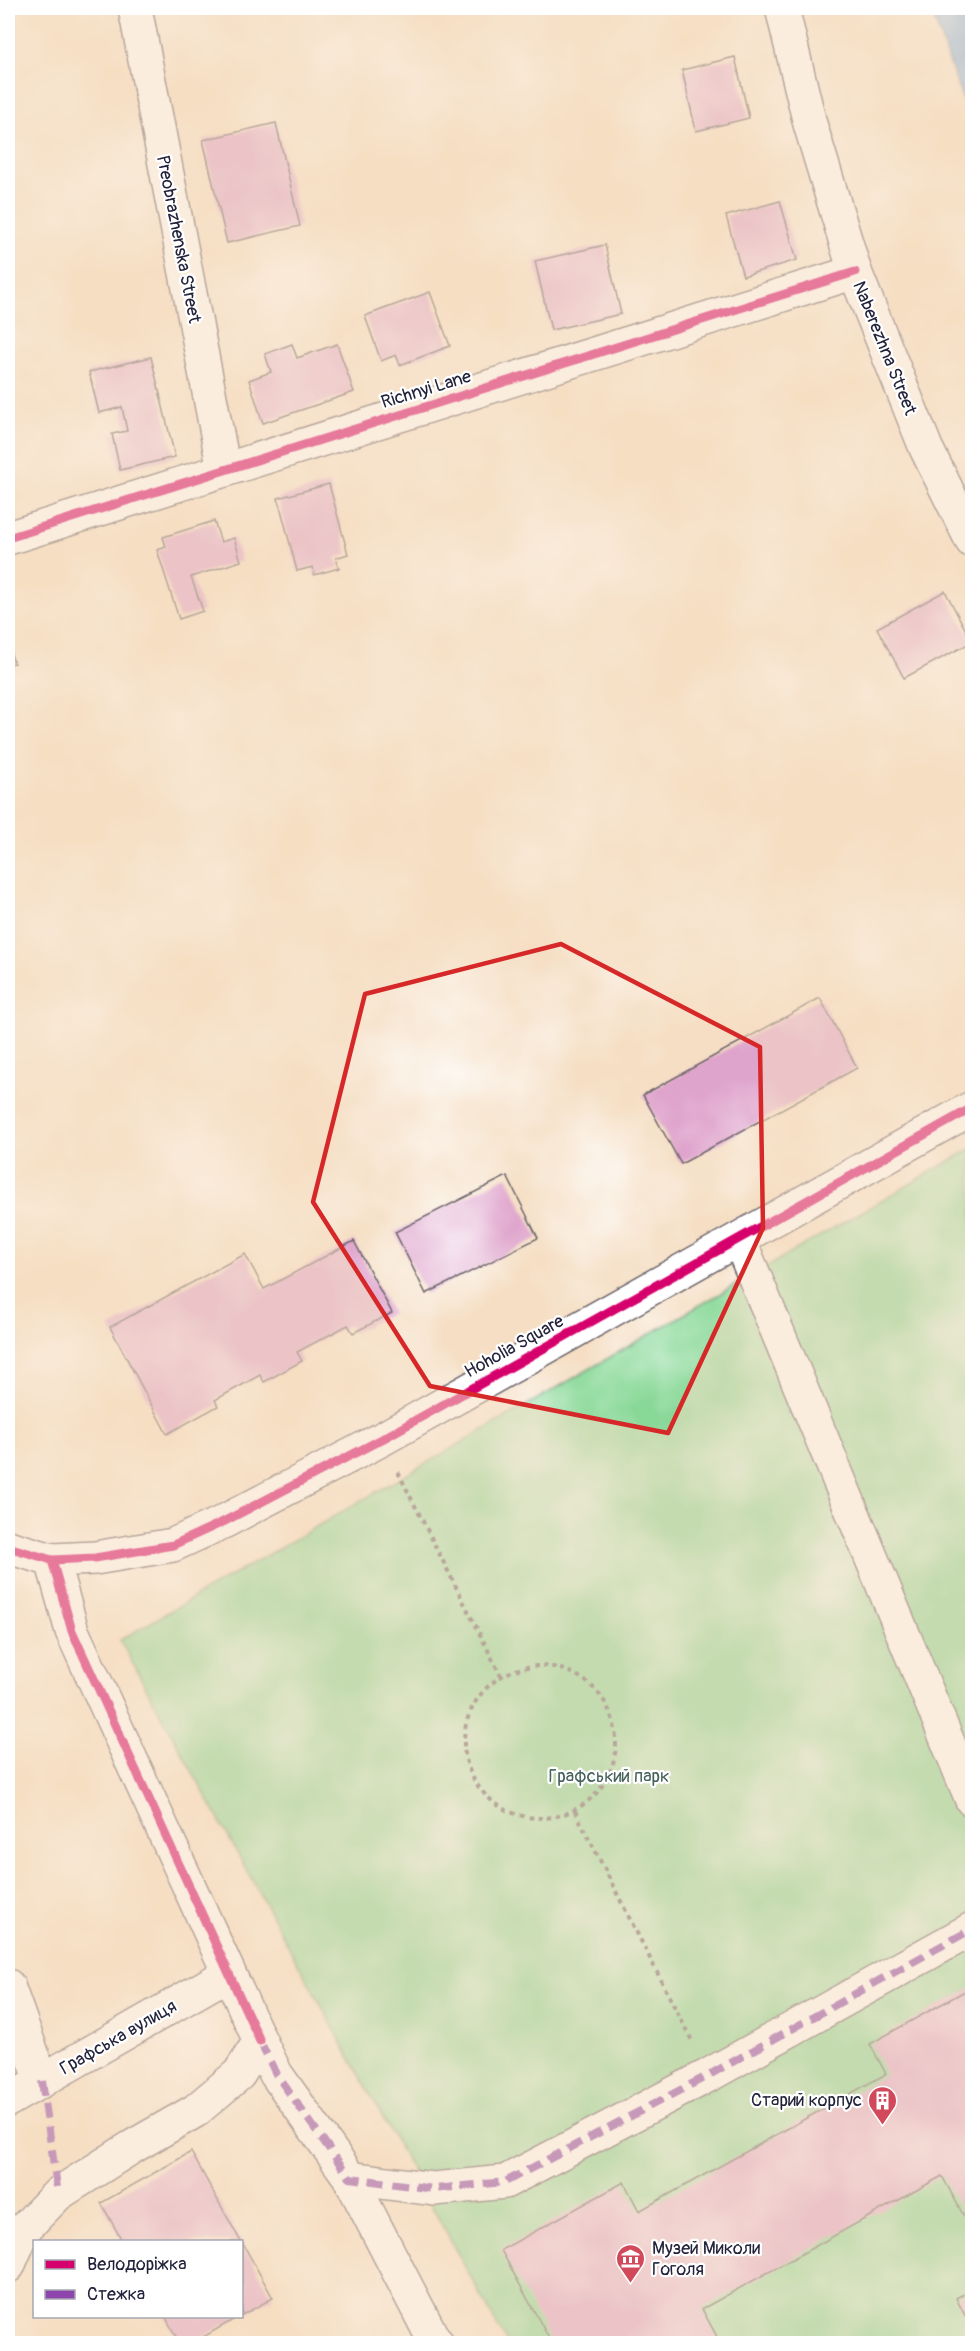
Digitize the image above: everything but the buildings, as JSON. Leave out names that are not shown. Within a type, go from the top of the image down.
[{"type":"street","name":"Preobrazhenska Street","points":[[135,8],[224,470]]},
{"type":"street","name":"Naberezhna Street","points":[[782,8],[810,124],[855,272],[926,448],[972,541]]},
{"type":"street","name":"Richnyi Lane","points":[[8,538],[855,272]]},
{"type":"street","name":"Hoholia Square","points":[[8,1547],[52,1560],[95,1558],[173,1545],[223,1522],[382,1439],[972,1108]]},
{"type":"street","points":[[739,1239],[972,1800]]},
{"type":"street","points":[[52,1560],[72,1631],[260,2042],[276,2074],[350,2178],[436,2343]]},
{"type":"street","points":[[350,2178],[434,2189],[505,2182],[710,2075],[972,1929]]},
{"type":"street","name":"Графська вулиця","points":[[8,2100],[228,1974]]},
{"type":"street","points":[[8,1986],[42,2081]]},
{"type":"street","points":[[8,2266],[24,2229],[58,2194],[132,2147],[195,2111],[239,2074],[260,2042]]},
{"type":"path","points":[[382,1439],[501,1676]]},
{"type":"path","points":[[527,1666],[554,1666],[579,1676],[600,1694],[613,1718],[618,1745],[612,1772],[597,1795],[575,1811],[552,1819],[529,1819],[507,1811],[488,1798],[473,1779],[465,1757],[464,1734],[470,1711],[483,1691],[501,1676],[527,1666]]},
{"type":"path","points":[[575,1811],[710,2075]]},
{"type":"highlighted area","points":[[561,944],[760,1047],[763,1228],[668,1433],[430,1386],[313,1202],[365,994]]},
{"type":"green space","name":"Графський парк","points":[[972,1148],[972,2343],[507,2343],[120,1640]]},
{"type":"water","points":[[930,8],[972,8],[972,125]]},
{"type":"marked path","points":[[260,2041],[276,2074],[350,2178],[434,2189],[505,2182],[709,2075],[972,1929]]},
{"type":"marked path","points":[[42,2081],[58,2194]]},
{"type":"cycle path","points":[[8,538],[855,272]]},
{"type":"cycle path","points":[[8,1547],[52,1560],[95,1558],[173,1545],[223,1522],[382,1439],[972,1108]]},
{"type":"cycle path","points":[[52,1560],[72,1631],[260,2041]]},
{"type":"place","name":"Старий корпус","points":[[883,2126]]},
{"type":"place","name":"Музей Миколи Гоголя","points":[[631,2284]]}]
